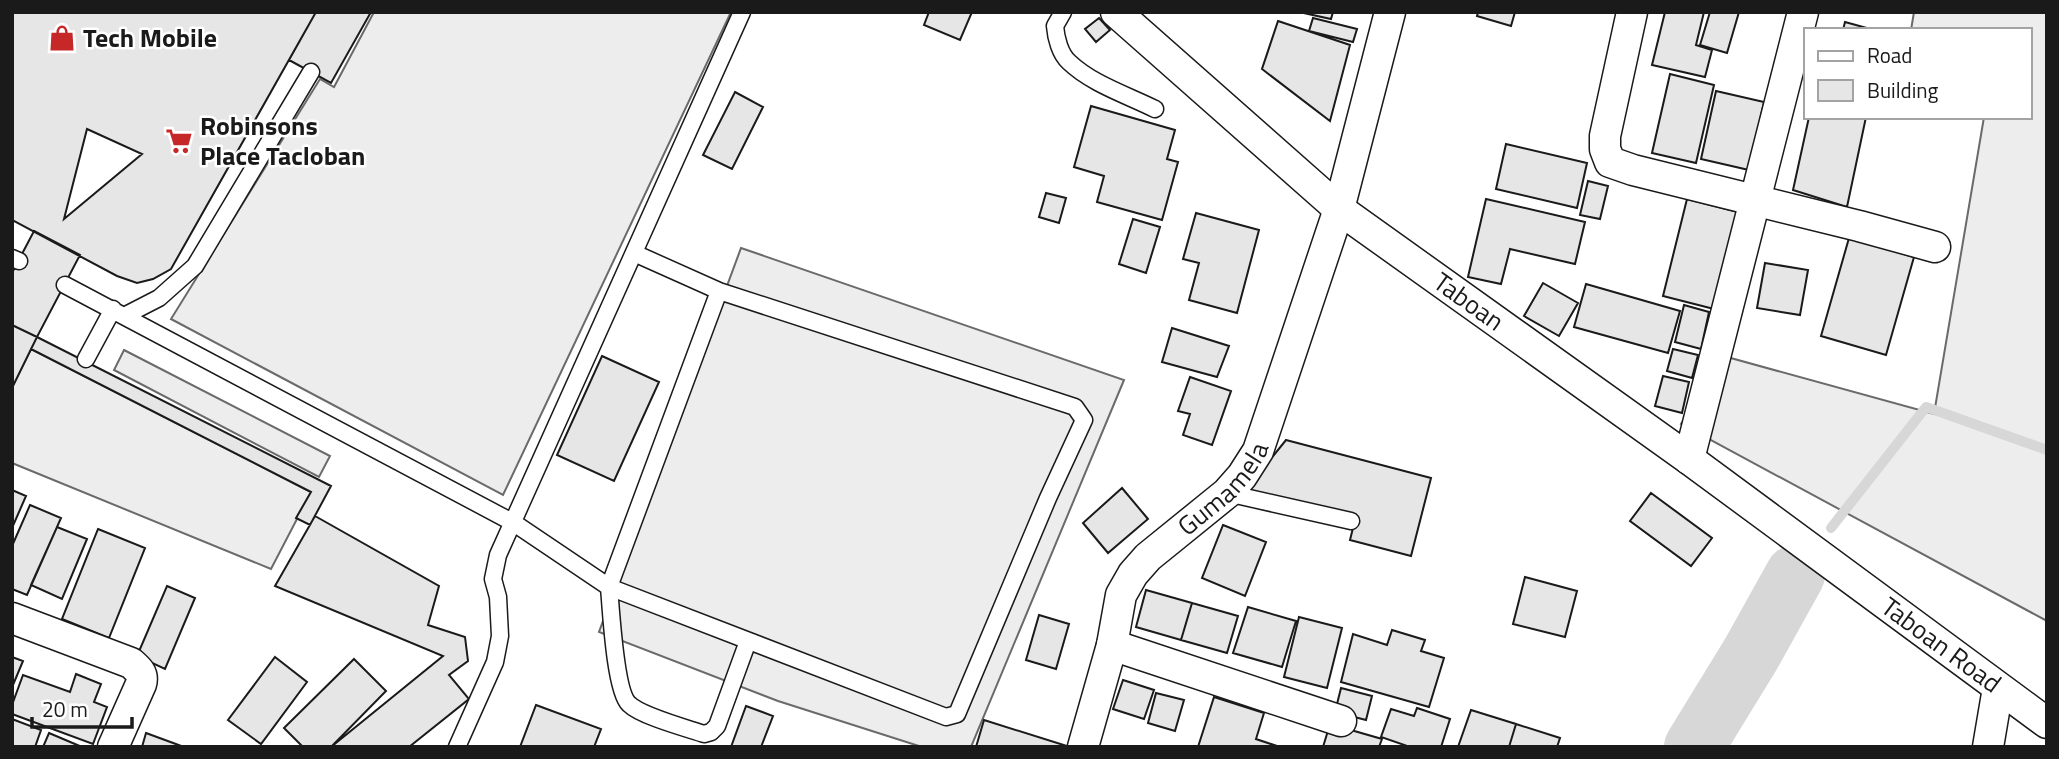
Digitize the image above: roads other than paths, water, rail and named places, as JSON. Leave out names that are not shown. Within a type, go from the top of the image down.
[{"type":"street","name":"Taboan","points":[[1116,12],[1339,209],[1689,459],[1837,569]]},
{"type":"street","name":"Gumamela","points":[[1083,747],[1112,645],[1121,595],[1133,574],[1148,557],[1227,493],[1258,452],[1339,209],[1390,12]]},
{"type":"street","points":[[1632,12],[1605,136],[1606,157],[1614,165],[1935,247]]},
{"type":"street","points":[[1689,459],[1803,12]]},
{"type":"street","name":"Taboan Road","points":[[1837,569],[2047,723]]},
{"type":"street","points":[[12,618],[138,668],[141,684],[113,747]]},
{"type":"street","points":[[1112,645],[1340,721]]},
{"type":"street","points":[[1988,747],[1998,688]]},
{"type":"lane","points":[[457,747],[495,662],[500,636],[498,597],[493,579],[498,555],[742,12]]},
{"type":"lane","points":[[1063,12],[1055,26],[1059,45],[1067,60],[1093,79],[1156,108]]},
{"type":"lane","points":[[86,359],[118,312],[159,298],[195,266],[311,72]]},
{"type":"lane","points":[[65,285],[513,523],[610,587],[946,717],[957,714],[1048,498],[1084,420],[1075,407],[719,290],[634,253]]},
{"type":"lane","points":[[719,290],[610,587],[621,690],[629,705],[638,711],[704,734],[711,732],[717,726],[748,641]]},
{"type":"lane","points":[[1227,493],[1351,521]]},
{"type":"waterway","points":[[1831,528],[1926,407],[2047,450]]},
{"type":"waterway","points":[[1694,747],[1795,575]]},
{"type":"place","name":"Tech Mobile","points":[[62,38]]},
{"type":"place","name":"Robinsons Place Tacloban","points":[[179,141]]}]
